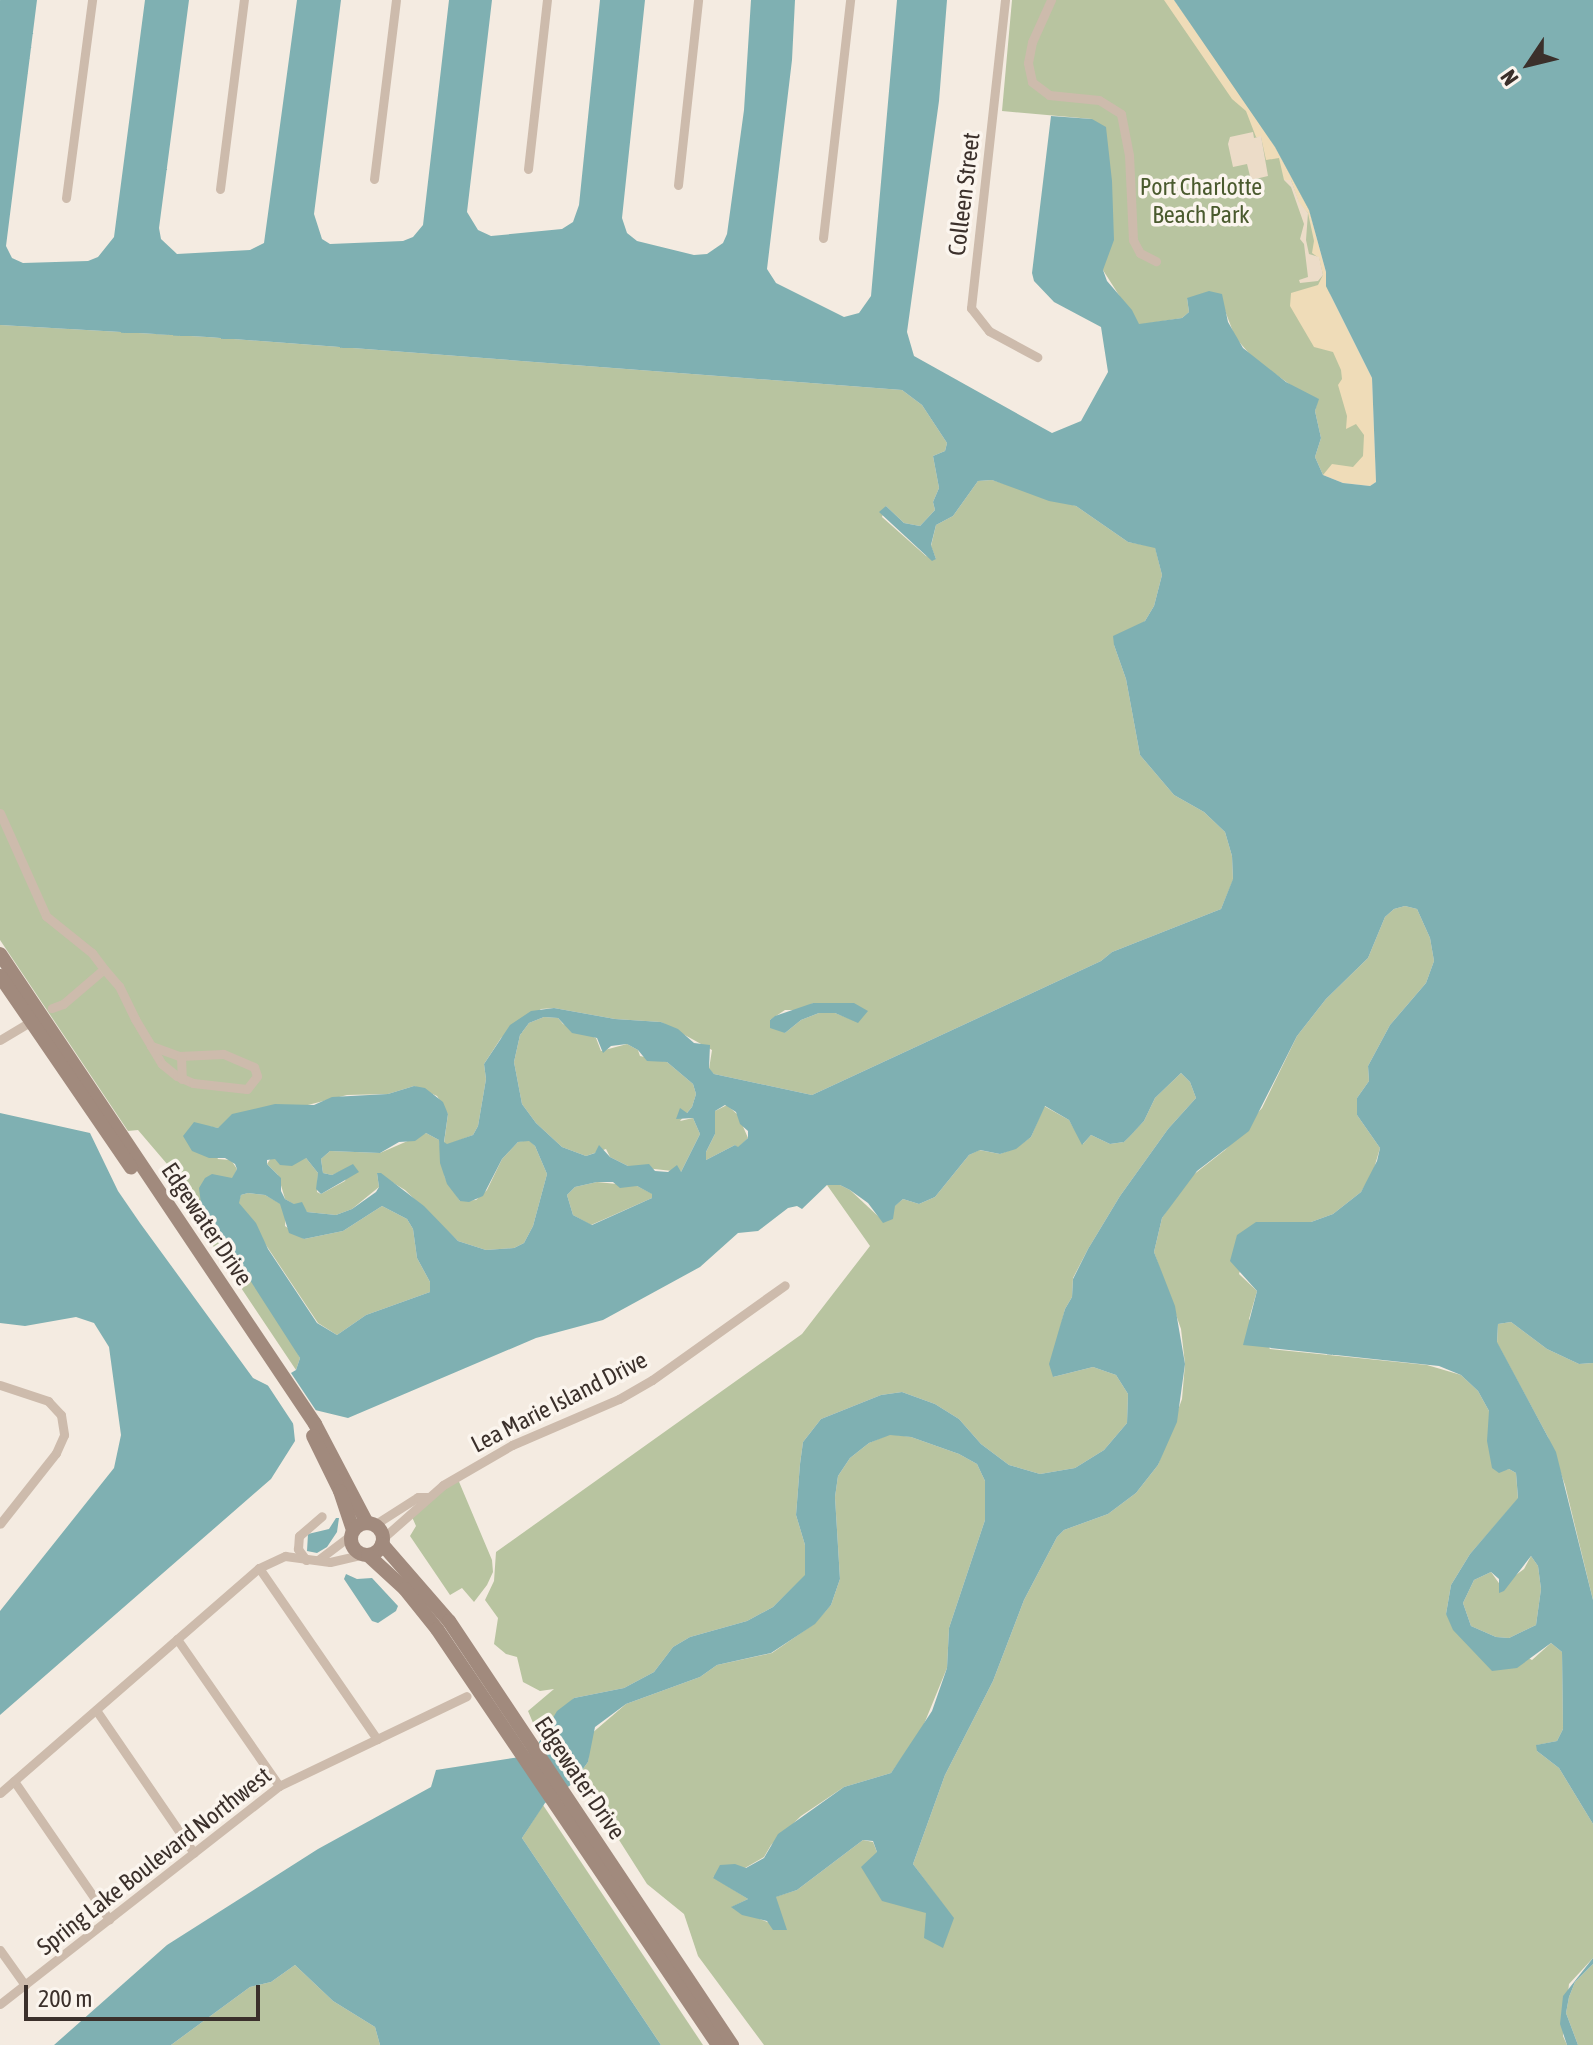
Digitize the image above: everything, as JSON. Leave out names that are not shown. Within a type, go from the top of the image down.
[{"type":"street","points":[[66,198],[92,0]]},
{"type":"street","points":[[220,189],[244,0]]},
{"type":"street","points":[[374,179],[396,0]]},
{"type":"street","points":[[528,169],[547,0]]},
{"type":"street","points":[[678,185],[698,0]]},
{"type":"street","points":[[823,238],[850,0]]},
{"type":"street","name":"Colleen Street","points":[[1005,0],[971,308],[981,325],[989,331],[1037,357]]},
{"type":"street","points":[[1051,0],[1032,42],[1028,63],[1032,82],[1049,95],[1099,100],[1121,114],[1129,155],[1133,240],[1140,253],[1156,261]]},
{"type":"street","points":[[0,813],[46,916],[92,953],[119,986],[151,1046],[162,1064],[182,1079],[247,1089],[257,1076],[254,1067],[223,1054],[181,1056],[151,1046]]},
{"type":"street","name":"Edgewater Drive","points":[[0,954],[312,1426],[340,1491],[362,1528],[382,1542],[449,1621],[523,1744]]},
{"type":"street","points":[[0,1040],[41,1014],[57,1008],[104,969]]},
{"type":"street","name":"Edgewater Drive","points":[[0,976],[41,1014]]},
{"type":"street","points":[[181,1056],[182,1079]]},
{"type":"street","name":"Lea Marie Island Drive","points":[[318,1560],[362,1528],[418,1497],[427,1497],[512,1445],[619,1399],[652,1380],[785,1285]]},
{"type":"street","points":[[0,1385],[48,1401],[64,1425],[56,1453],[0,1524]]},
{"type":"street","name":"Lea Marie Island Drive","points":[[382,1542],[424,1504],[427,1497]]},
{"type":"street","points":[[306,1560],[298,1549],[299,1536],[322,1516]]},
{"type":"street","name":"Edgewater Drive","points":[[362,1528],[353,1547],[366,1555],[425,1612],[523,1744],[732,2045]]},
{"type":"street","points":[[0,1793],[259,1568],[285,1556],[330,1562],[366,1555],[382,1542]]},
{"type":"street","points":[[259,1568],[377,1739]]},
{"type":"street","points":[[177,1639],[279,1786]]},
{"type":"street","name":"Spring Lake Boulevard Northwest","points":[[0,2004],[279,1786],[467,1696]]},
{"type":"street","points":[[96,1710],[194,1853]]},
{"type":"street","points":[[14,1781],[109,1919]]},
{"type":"street","name":"Edgewater Drive","points":[[560,1799],[602,1870],[718,2045]]},
{"type":"street","points":[[602,1870],[613,1877],[652,1933],[659,1936]]},
{"type":"street","points":[[0,1950],[25,1985]]},
{"type":"green space","name":"Port Charlotte Beach Park","points":[[1012,0],[1174,0],[1275,147],[1309,210],[1374,471],[1323,475],[1315,457],[1321,438],[1315,411],[1318,399],[1299,391],[1253,358],[1235,337],[1224,308],[1187,298],[1189,312],[1182,318],[1138,325],[1101,267],[1092,119],[1002,111]]},
{"type":"green space","points":[[0,325],[207,337],[902,390],[922,405],[947,443],[945,451],[933,456],[939,488],[933,502],[935,510],[920,526],[904,523],[886,506],[882,517],[926,556],[936,559],[931,546],[936,525],[953,516],[978,481],[992,480],[1076,506],[1128,542],[1155,547],[1162,575],[1154,606],[1145,621],[1114,645],[1126,679],[1140,755],[1174,795],[1204,812],[1225,832],[1232,856],[1233,880],[1221,909],[1112,952],[1101,961],[812,1095],[714,1074],[709,1069],[712,1050],[661,1022],[615,1019],[554,1008],[541,1009],[501,1038],[484,1064],[486,1079],[478,1126],[473,1135],[447,1145],[444,1143],[448,1114],[437,1096],[414,1086],[388,1094],[347,1095],[218,1128],[201,1125],[218,1159],[231,1160],[237,1169],[233,1178],[222,1179],[206,1212],[295,1348],[300,1358],[296,1370],[183,1201],[179,1178],[138,1130],[128,1131],[0,940]],"holes":[[[813,1003],[853,1003],[858,1022],[835,1013],[819,1013],[801,1020],[785,1033],[770,1020],[785,1010],[801,1010]]]},
{"type":"green space","points":[[1405,906],[1417,909],[1430,938],[1434,961],[1426,983],[1390,1025],[1368,1066],[1369,1081],[1357,1098],[1357,1115],[1380,1148],[1373,1172],[1361,1192],[1333,1214],[1311,1222],[1257,1222],[1239,1274],[1257,1291],[1249,1319],[1270,1349],[1427,1365],[1461,1375],[1478,1391],[1489,1411],[1489,1430],[1504,1470],[1516,1473],[1518,1499],[1470,1554],[1451,1585],[1446,1614],[1532,1660],[1551,1643],[1562,1652],[1563,1729],[1557,1741],[1537,1745],[1537,1751],[1559,1768],[1593,1824],[1593,1958],[1569,1984],[1563,2036],[1567,2045],[764,2045],[698,1956],[684,1914],[647,1884],[593,1799],[572,1784],[588,1762],[591,1734],[626,1704],[700,1677],[717,1665],[772,1653],[814,1624],[831,1605],[840,1579],[835,1497],[838,1476],[850,1458],[869,1443],[890,1434],[911,1437],[959,1454],[977,1464],[985,1481],[985,1520],[949,1628],[947,1668],[922,1729],[891,1773],[844,1787],[801,1816],[771,1845],[764,1857],[745,1868],[713,1877],[748,1899],[732,1907],[786,1930],[775,1897],[797,1890],[863,1840],[873,1842],[877,1852],[882,1900],[953,1918],[913,1864],[945,1775],[993,1681],[1024,1600],[1057,1537],[1064,1530],[1108,1514],[1136,1493],[1158,1465],[1182,1399],[1185,1364],[1181,1329],[1154,1252],[1162,1218],[1188,1179],[1225,1150],[1262,1108],[1297,1036],[1326,999],[1368,958],[1385,917],[1394,909]]},
{"type":"green space","points":[[544,1017],[558,1018],[563,1024],[596,1038],[601,1051],[627,1044],[638,1050],[640,1056],[667,1062],[693,1084],[696,1094],[692,1107],[680,1121],[693,1118],[700,1134],[681,1172],[628,1166],[610,1157],[606,1149],[586,1156],[562,1147],[536,1123],[522,1104],[514,1062],[520,1035],[529,1023]]},
{"type":"green space","points":[[1181,1073],[1190,1082],[1196,1098],[1168,1129],[1120,1196],[1088,1249],[1073,1278],[1072,1297],[1060,1329],[1053,1377],[1093,1367],[1116,1375],[1128,1394],[1127,1423],[1104,1450],[1075,1468],[1040,1474],[1009,1465],[981,1444],[959,1419],[935,1404],[902,1392],[881,1395],[821,1419],[803,1442],[800,1464],[796,1515],[805,1545],[805,1576],[773,1607],[747,1621],[690,1637],[673,1647],[654,1672],[624,1688],[574,1698],[539,1737],[528,1711],[554,1689],[540,1691],[523,1682],[517,1657],[506,1654],[494,1644],[498,1618],[485,1600],[494,1581],[496,1552],[802,1334],[870,1246],[827,1185],[840,1185],[850,1190],[880,1218],[903,1199],[919,1204],[935,1197],[969,1155],[979,1150],[1000,1154],[1016,1148],[1031,1137],[1044,1106],[1069,1120],[1083,1144],[1091,1135],[1110,1144],[1124,1142],[1144,1121],[1155,1098]]},
{"type":"green space","points":[[727,1105],[738,1115],[748,1138],[738,1148],[735,1145],[706,1160],[706,1152],[715,1134],[715,1111]]},
{"type":"green space","points":[[426,1133],[439,1140],[445,1178],[460,1201],[476,1200],[487,1190],[502,1159],[518,1142],[529,1140],[535,1146],[547,1174],[533,1226],[524,1243],[514,1248],[486,1250],[458,1241],[405,1190],[377,1173],[379,1187],[352,1209],[336,1215],[307,1212],[285,1199],[278,1175],[267,1164],[271,1158],[306,1158],[318,1173],[317,1192],[321,1194],[345,1181],[350,1167],[332,1175],[323,1173],[321,1159],[330,1151],[380,1153]]},
{"type":"green space","points":[[597,1182],[637,1186],[653,1194],[652,1198],[591,1225],[573,1215],[567,1195],[575,1187]]},
{"type":"green space","points":[[241,1195],[265,1195],[281,1204],[286,1215],[285,1226],[304,1239],[343,1231],[382,1206],[407,1219],[413,1229],[417,1258],[430,1282],[430,1292],[366,1315],[337,1335],[318,1323],[238,1203]]},
{"type":"green space","points":[[1511,1322],[1547,1349],[1579,1364],[1593,1363],[1593,1600],[1565,1485],[1548,1437],[1497,1343],[1498,1324]]},
{"type":"green space","points":[[457,1477],[492,1560],[493,1572],[474,1602],[462,1588],[450,1595],[410,1536],[416,1526],[412,1517]]},
{"type":"green space","points":[[1531,1556],[1538,1566],[1541,1589],[1536,1625],[1509,1638],[1496,1637],[1471,1626],[1463,1603],[1474,1580],[1491,1572],[1501,1586],[1524,1569]]},
{"type":"green space","points":[[543,1805],[703,2045],[661,2045],[522,1838]]},
{"type":"green space","points":[[1593,1964],[1593,2045],[1578,2045],[1566,2013],[1575,1982]]},
{"type":"green space","points":[[295,1965],[333,2001],[375,2027],[380,2045],[171,2045],[250,1987],[271,1982]]},
{"type":"sand","points":[[1164,0],[1174,0],[1234,86],[1275,147],[1309,210],[1326,272],[1326,286],[1372,378],[1376,482],[1370,486],[1343,483],[1323,475],[1332,464],[1353,467],[1363,456],[1364,435],[1356,424],[1346,429],[1347,416],[1338,385],[1342,379],[1341,370],[1333,352],[1314,347],[1290,306],[1291,293],[1318,285],[1323,275],[1319,258],[1312,253],[1314,241],[1308,213],[1299,203],[1291,180],[1284,180],[1279,158],[1266,160],[1261,137],[1256,137],[1246,111],[1232,99]]},
{"type":"shaded area","points":[[1253,132],[1254,138],[1261,136],[1268,176],[1251,180],[1247,164],[1233,167],[1228,144],[1230,137]]},
{"type":"shaded area","points":[[1284,180],[1291,180],[1299,202],[1308,213],[1306,240],[1309,254],[1319,257],[1323,275],[1318,281],[1300,283],[1299,280],[1308,277],[1304,244],[1300,239],[1304,224],[1291,187]]},
{"type":"water","points":[[0,0],[37,0],[6,246],[12,258],[23,263],[88,261],[98,257],[114,237],[145,0],[189,0],[159,228],[161,239],[177,254],[250,250],[264,243],[297,0],[341,0],[314,214],[322,239],[330,244],[403,241],[413,237],[423,225],[449,0],[492,0],[467,212],[478,230],[491,236],[562,229],[573,222],[579,205],[600,0],[645,0],[622,218],[627,233],[637,241],[694,255],[707,254],[723,243],[727,234],[744,110],[751,0],[795,0],[792,60],[767,269],[776,283],[844,317],[859,313],[871,296],[897,0],[947,0],[939,101],[907,332],[914,356],[1052,433],[1081,421],[1108,372],[1101,327],[1054,302],[1034,281],[1032,273],[1051,116],[1092,119],[1106,127],[1112,181],[1114,240],[1103,270],[1107,281],[1132,310],[1139,324],[1182,318],[1189,312],[1187,298],[1209,291],[1222,294],[1228,322],[1243,348],[1286,382],[1319,399],[1315,411],[1321,438],[1315,457],[1323,475],[1343,483],[1370,486],[1376,482],[1372,378],[1326,286],[1326,272],[1309,210],[1275,147],[1174,0],[1593,0],[1593,1363],[1579,1364],[1547,1349],[1511,1322],[1498,1324],[1497,1342],[1556,1452],[1593,1600],[1593,1824],[1559,1768],[1537,1751],[1536,1745],[1557,1741],[1563,1729],[1562,1652],[1551,1643],[1517,1668],[1492,1671],[1453,1630],[1446,1614],[1451,1585],[1470,1554],[1518,1498],[1516,1473],[1509,1469],[1499,1473],[1492,1468],[1487,1441],[1489,1411],[1478,1391],[1461,1375],[1439,1366],[1243,1345],[1257,1291],[1230,1261],[1237,1235],[1256,1222],[1311,1222],[1333,1214],[1361,1192],[1377,1161],[1380,1148],[1357,1115],[1357,1098],[1369,1081],[1368,1066],[1390,1025],[1426,983],[1434,961],[1430,938],[1417,909],[1405,906],[1394,909],[1385,917],[1368,958],[1326,999],[1297,1036],[1249,1131],[1197,1171],[1162,1218],[1154,1252],[1175,1306],[1185,1364],[1177,1422],[1158,1465],[1136,1493],[1108,1514],[1064,1530],[1057,1537],[1024,1600],[993,1681],[945,1775],[913,1864],[954,1918],[943,1948],[924,1938],[926,1913],[882,1901],[861,1867],[877,1852],[873,1841],[863,1840],[797,1890],[776,1897],[787,1930],[773,1930],[767,1921],[742,1915],[731,1907],[748,1899],[713,1878],[720,1865],[735,1864],[746,1868],[764,1858],[778,1834],[844,1787],[891,1773],[932,1711],[947,1668],[949,1628],[985,1520],[985,1481],[977,1464],[959,1454],[911,1437],[890,1435],[869,1443],[850,1458],[838,1476],[835,1497],[840,1579],[831,1605],[815,1624],[771,1653],[717,1665],[700,1677],[626,1704],[595,1727],[588,1762],[572,1784],[545,1803],[522,1838],[661,2045],[380,2045],[375,2027],[333,2001],[295,1965],[271,1982],[250,1987],[171,2045],[54,2045],[167,1945],[318,1849],[431,1787],[436,1770],[520,1757],[535,1749],[557,1711],[574,1698],[624,1688],[654,1672],[673,1647],[690,1637],[747,1621],[773,1607],[805,1575],[805,1545],[796,1515],[800,1464],[803,1442],[821,1419],[881,1395],[902,1392],[935,1404],[959,1419],[981,1444],[1009,1465],[1040,1474],[1075,1468],[1104,1450],[1127,1423],[1128,1394],[1116,1375],[1093,1367],[1053,1377],[1049,1364],[1065,1309],[1072,1297],[1073,1279],[1088,1249],[1120,1196],[1168,1129],[1196,1098],[1190,1082],[1181,1073],[1155,1098],[1144,1121],[1124,1142],[1110,1144],[1091,1135],[1082,1145],[1069,1120],[1045,1106],[1031,1137],[1016,1149],[1000,1154],[980,1150],[969,1155],[935,1197],[919,1204],[903,1199],[895,1206],[893,1219],[883,1223],[868,1203],[850,1190],[840,1185],[827,1185],[802,1209],[797,1206],[788,1208],[758,1231],[738,1233],[700,1267],[603,1320],[536,1338],[348,1418],[315,1410],[293,1422],[295,1441],[271,1479],[0,1715],[0,1611],[114,1468],[121,1435],[109,1347],[94,1323],[76,1317],[25,1326],[0,1323],[0,1113],[90,1133],[118,1191],[140,1223],[253,1378],[269,1386],[296,1370],[300,1358],[201,1204],[199,1188],[205,1178],[212,1174],[232,1178],[237,1169],[225,1158],[209,1158],[192,1151],[183,1136],[194,1122],[218,1128],[232,1114],[275,1104],[314,1105],[332,1097],[388,1094],[414,1086],[425,1088],[443,1102],[448,1114],[444,1142],[447,1144],[473,1135],[478,1126],[486,1079],[484,1064],[510,1025],[531,1011],[554,1008],[615,1019],[661,1022],[678,1029],[694,1043],[710,1045],[709,1068],[714,1074],[812,1095],[1101,961],[1112,952],[1221,909],[1233,879],[1232,856],[1225,832],[1204,812],[1174,795],[1140,755],[1126,679],[1114,645],[1113,636],[1145,621],[1154,606],[1162,575],[1155,548],[1128,542],[1076,506],[1049,501],[992,480],[978,481],[953,516],[936,525],[931,545],[936,559],[932,561],[879,512],[886,506],[904,523],[920,526],[935,510],[933,502],[939,488],[933,456],[945,451],[947,443],[922,405],[902,390],[207,337],[0,325]],"holes":[[[544,1017],[558,1018],[572,1033],[597,1038],[603,1053],[611,1046],[627,1044],[638,1050],[647,1061],[667,1062],[693,1084],[696,1094],[692,1107],[687,1113],[680,1108],[676,1119],[693,1118],[700,1134],[681,1172],[677,1165],[668,1172],[655,1171],[649,1164],[628,1166],[610,1157],[599,1145],[595,1153],[586,1156],[562,1147],[536,1123],[522,1104],[514,1062],[520,1035],[529,1023]],[[725,1105],[736,1112],[740,1124],[748,1131],[748,1138],[738,1147],[735,1145],[706,1160],[706,1152],[715,1134],[715,1111]],[[426,1133],[439,1140],[440,1163],[447,1184],[460,1201],[469,1202],[483,1196],[502,1159],[518,1142],[529,1141],[535,1146],[547,1174],[533,1226],[524,1243],[514,1248],[486,1250],[458,1241],[424,1206],[381,1173],[377,1173],[379,1187],[376,1192],[352,1209],[336,1215],[307,1212],[302,1202],[294,1204],[285,1199],[281,1191],[281,1178],[267,1164],[267,1160],[275,1159],[280,1165],[292,1166],[306,1158],[318,1173],[316,1189],[321,1194],[359,1172],[353,1164],[332,1175],[323,1173],[321,1159],[330,1151],[380,1153],[399,1142],[415,1141]],[[613,1182],[620,1188],[637,1186],[652,1194],[652,1198],[592,1225],[573,1215],[567,1195],[575,1187]],[[241,1195],[265,1195],[280,1204],[289,1233],[304,1239],[343,1231],[382,1206],[407,1219],[413,1229],[417,1258],[430,1282],[430,1292],[366,1315],[337,1335],[317,1323],[268,1249],[256,1223],[239,1203]],[[1531,1556],[1538,1566],[1541,1589],[1536,1625],[1509,1638],[1496,1637],[1471,1626],[1463,1603],[1474,1580],[1491,1572],[1499,1579],[1499,1593],[1504,1591]]]},
{"type":"water","points":[[813,1003],[854,1003],[868,1011],[858,1023],[835,1013],[819,1013],[801,1020],[785,1033],[770,1028],[770,1020],[775,1016]]},
{"type":"water","points":[[339,1518],[337,1532],[327,1547],[317,1553],[307,1551],[308,1534],[329,1529]]},
{"type":"water","points":[[346,1574],[357,1579],[372,1578],[398,1606],[396,1611],[378,1623],[372,1621],[344,1579]]},
{"type":"water","points":[[1593,1958],[1593,1964],[1575,1982],[1569,1997],[1566,2013],[1578,2045],[1567,2045],[1560,2024],[1563,1996]]},
{"type":"pier","points":[[289,1370],[321,1418],[315,1414],[308,1416],[296,1428],[265,1381]]}]
